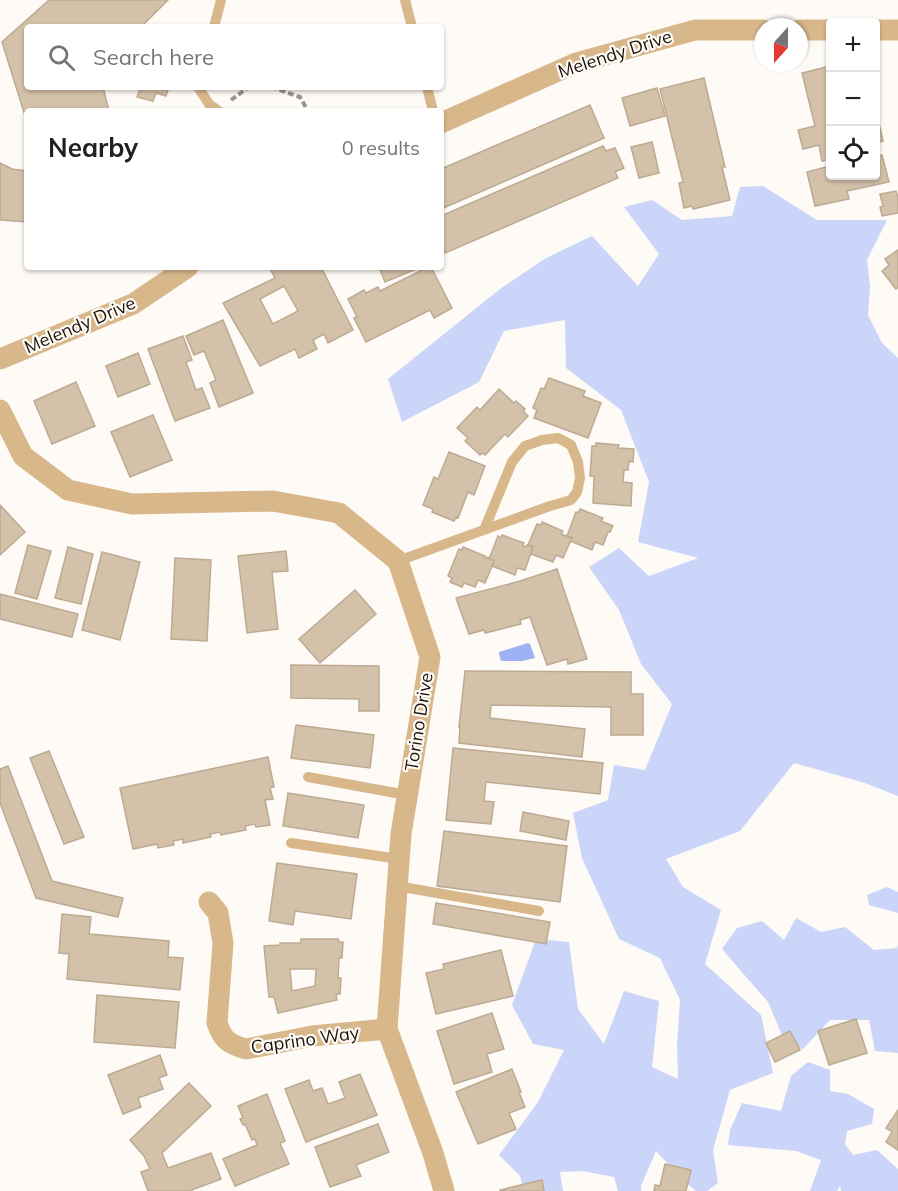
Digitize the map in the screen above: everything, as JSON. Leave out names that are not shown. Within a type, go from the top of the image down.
[{"type":"street","name":"Melendy Drive","points":[[444,122],[576,63],[695,30],[754,30]]},
{"type":"street","points":[[808,30],[826,30]]},
{"type":"street","points":[[880,30],[898,30]]},
{"type":"street","name":"Melendy Drive","points":[[0,359],[133,304],[184,270]]},
{"type":"street","points":[[0,410],[23,456],[68,490],[132,504],[273,501],[339,513],[398,561]]},
{"type":"street","name":"Torino Drive","points":[[398,561],[430,657],[401,834],[387,1029],[444,1191]]},
{"type":"street","name":"Caprino Way","points":[[209,902],[218,913],[221,926],[223,943],[217,1023],[226,1041],[246,1049],[312,1036],[387,1029]]},
{"type":"lane","points":[[214,24],[221,0]]},
{"type":"lane","points":[[405,0],[411,24]]},
{"type":"lane","points":[[200,90],[209,104],[215,108]]},
{"type":"lane","points":[[428,90],[432,108]]},
{"type":"lane","points":[[398,561],[571,500],[577,492],[580,478],[578,462],[571,445],[558,438],[542,440],[525,446],[512,462],[484,530]]},
{"type":"lane","points":[[308,777],[407,795]]},
{"type":"lane","points":[[291,843],[399,859]]},
{"type":"lane","points":[[397,886],[539,910]]},
{"type":"path","points":[[280,90],[300,97],[306,108]]},
{"type":"shaded area","points":[[763,186],[817,220],[887,220],[867,260],[870,287],[868,315],[882,343],[898,358],[898,796],[865,783],[794,763],[740,831],[666,859],[683,887],[721,910],[705,964],[761,1015],[773,1073],[730,1090],[713,1150],[718,1183],[707,1191],[696,1191],[656,1151],[641,1191],[618,1191],[614,1177],[582,1171],[560,1172],[563,1191],[524,1191],[520,1176],[499,1155],[538,1102],[564,1050],[533,1044],[512,1005],[536,939],[569,942],[578,1009],[604,1044],[624,991],[659,1001],[652,1067],[678,1079],[677,1045],[680,1000],[660,958],[619,939],[582,858],[573,813],[608,800],[614,765],[645,770],[672,704],[641,664],[619,610],[589,567],[619,548],[649,576],[698,558],[638,542],[649,482],[621,410],[566,368],[565,320],[504,331],[479,382],[402,422],[388,379],[500,289],[546,258],[592,236],[638,286],[659,254],[624,207],[652,200],[682,220],[732,216],[740,187]]},
{"type":"shaded area","points":[[887,887],[898,892],[898,913],[869,905],[867,895]]},
{"type":"shaded area","points":[[796,918],[821,932],[845,927],[874,950],[897,948],[898,945],[898,1053],[875,1051],[869,1020],[830,1020],[803,1049],[784,1040],[768,1002],[722,949],[737,928],[762,921],[784,940]]},
{"type":"shaded area","points":[[808,1062],[830,1070],[830,1091],[848,1094],[874,1109],[872,1124],[847,1131],[845,1144],[853,1155],[877,1150],[898,1169],[898,1191],[841,1191],[840,1186],[837,1191],[810,1191],[821,1160],[796,1151],[728,1145],[730,1130],[742,1103],[781,1111],[791,1076]]},
{"type":"water","points":[[528,643],[535,658],[522,661],[501,661],[499,652]]},
{"type":"building","points":[[49,0],[168,0],[144,24],[24,24],[24,90],[104,90],[108,108],[24,108],[24,112],[2,42]]},
{"type":"building","points":[[826,67],[826,160],[822,161],[819,145],[803,149],[798,130],[815,126],[802,73]]},
{"type":"building","points":[[704,78],[725,167],[722,167],[730,200],[693,209],[692,206],[684,208],[679,183],[683,182],[660,89]]},
{"type":"building","points":[[657,88],[665,116],[630,126],[622,98]]},
{"type":"building","points":[[140,90],[168,90],[166,96],[156,93],[153,101],[137,97]]},
{"type":"building","points":[[590,105],[604,138],[444,208],[444,168]]},
{"type":"building","points":[[652,142],[659,173],[639,178],[631,147]]},
{"type":"building","points":[[603,146],[606,151],[615,148],[624,168],[615,172],[618,178],[445,253],[444,215]]},
{"type":"building","points":[[880,155],[882,155],[889,182],[847,191],[849,199],[815,206],[807,172],[826,167],[826,180],[880,180]]},
{"type":"building","points":[[0,163],[12,169],[24,171],[24,222],[0,220]]},
{"type":"building","points":[[896,191],[898,213],[882,216],[880,207],[883,206],[880,194]]},
{"type":"building","points":[[898,250],[898,287],[896,289],[882,271],[889,265],[885,259]]},
{"type":"building","points":[[271,270],[323,270],[353,330],[328,343],[324,334],[313,340],[317,349],[299,358],[295,349],[260,366],[223,303],[275,278]],"holes":[[[284,286],[298,311],[273,324],[260,299]]]},
{"type":"building","points":[[380,270],[414,270],[385,282]]},
{"type":"building","points":[[422,270],[433,270],[452,308],[434,318],[430,310],[366,342],[354,318],[357,317],[348,299],[364,290],[366,293],[378,287],[380,291]]},
{"type":"building","points":[[223,320],[253,393],[219,407],[210,383],[216,380],[204,351],[194,355],[186,336]]},
{"type":"building","points":[[183,336],[192,360],[186,362],[196,390],[202,388],[210,408],[175,421],[148,349]]},
{"type":"building","points":[[138,353],[150,384],[118,397],[106,366]]},
{"type":"building","points":[[549,378],[585,391],[583,396],[601,403],[588,438],[534,418],[537,410],[533,408],[541,388],[544,389]]},
{"type":"building","points":[[76,382],[95,426],[52,444],[34,401]]},
{"type":"building","points":[[499,389],[514,403],[516,401],[525,409],[523,411],[528,416],[508,437],[505,434],[485,455],[482,453],[480,455],[465,441],[468,438],[457,428],[477,407],[480,410]]},
{"type":"building","points":[[153,415],[172,460],[130,477],[111,432]]},
{"type":"building","points":[[596,443],[634,449],[633,462],[629,461],[628,470],[624,470],[623,482],[632,483],[631,506],[593,503],[594,476],[590,476],[592,446],[596,446]]},
{"type":"building","points":[[449,452],[485,466],[474,495],[468,492],[458,518],[456,517],[454,521],[432,512],[433,509],[423,505],[434,477],[438,479]]},
{"type":"building","points":[[0,505],[25,532],[0,555]]},
{"type":"building","points":[[580,509],[603,518],[601,521],[613,526],[603,545],[595,542],[592,550],[570,541],[572,538],[567,536],[576,512],[578,513]]},
{"type":"building","points":[[542,522],[563,531],[561,534],[572,538],[563,558],[556,555],[553,562],[531,554],[533,547],[528,545],[537,524],[541,525]]},
{"type":"building","points":[[502,535],[524,543],[523,546],[533,547],[525,570],[517,568],[515,575],[492,566],[494,561],[489,559],[498,536],[501,538]]},
{"type":"building","points":[[28,545],[51,551],[37,599],[15,593]]},
{"type":"building","points":[[68,547],[93,554],[81,604],[55,598]]},
{"type":"building","points":[[463,547],[494,561],[485,583],[478,580],[475,587],[464,583],[462,587],[450,582],[452,578],[448,576],[459,549],[462,550]]},
{"type":"building","points":[[286,551],[288,571],[272,572],[278,629],[247,633],[238,556]]},
{"type":"building","points":[[102,552],[140,562],[120,640],[82,630]]},
{"type":"building","points":[[175,558],[211,560],[207,641],[171,639]]},
{"type":"building","points":[[557,569],[587,659],[568,664],[567,659],[547,665],[530,617],[520,620],[521,624],[485,633],[484,630],[469,634],[456,598]]},
{"type":"building","points":[[355,590],[376,614],[320,663],[299,639]]},
{"type":"building","points":[[0,594],[78,614],[72,637],[0,619]]},
{"type":"building","points":[[291,665],[379,666],[379,711],[359,711],[359,699],[291,698]]},
{"type":"building","points":[[465,671],[631,672],[631,694],[643,694],[643,735],[611,735],[611,707],[491,705],[490,718],[585,729],[582,757],[459,743]]},
{"type":"building","points":[[296,725],[374,735],[370,768],[291,758]]},
{"type":"building","points":[[453,748],[603,763],[600,794],[486,782],[484,801],[494,802],[491,824],[446,820]]},
{"type":"building","points":[[49,751],[84,837],[64,844],[30,758]]},
{"type":"building","points":[[268,757],[274,787],[270,788],[273,799],[265,800],[270,825],[256,827],[255,824],[245,826],[246,830],[221,835],[220,832],[210,834],[211,837],[183,843],[183,839],[173,841],[174,845],[158,848],[157,844],[133,849],[120,788]]},
{"type":"building","points":[[8,766],[52,881],[123,898],[118,917],[36,898],[0,803],[0,769]]},
{"type":"building","points":[[288,793],[364,805],[358,838],[283,826]]},
{"type":"building","points":[[523,812],[569,821],[566,840],[520,831]]},
{"type":"building","points":[[444,831],[567,846],[560,902],[437,886]]},
{"type":"building","points":[[277,863],[357,874],[351,919],[295,911],[293,925],[269,921]]},
{"type":"building","points":[[436,903],[550,922],[546,944],[433,924]]},
{"type":"building","points":[[62,914],[91,917],[89,934],[169,941],[168,957],[183,958],[180,990],[67,979],[69,954],[59,953]]},
{"type":"building","points":[[301,939],[338,939],[339,942],[343,942],[342,958],[339,958],[340,994],[336,994],[337,1000],[278,1013],[274,997],[269,997],[264,946],[301,943]],"holes":[[[290,969],[316,969],[315,986],[292,991]]]},
{"type":"building","points":[[501,950],[513,996],[436,1014],[426,973],[444,969],[443,964]]},
{"type":"building","points":[[97,995],[179,1002],[175,1048],[94,1042]]},
{"type":"building","points":[[492,1013],[504,1049],[487,1054],[492,1072],[454,1084],[437,1031]]},
{"type":"building","points":[[856,1019],[867,1053],[829,1065],[818,1031]]},
{"type":"building","points":[[790,1031],[800,1050],[775,1062],[766,1043]]},
{"type":"building","points":[[160,1055],[167,1075],[159,1078],[163,1089],[138,1098],[141,1107],[123,1114],[108,1075]]},
{"type":"building","points":[[512,1069],[525,1107],[509,1113],[516,1129],[478,1144],[456,1092]]},
{"type":"building","points":[[360,1074],[377,1115],[306,1142],[285,1089],[309,1080],[313,1091],[322,1088],[328,1104],[345,1098],[339,1082]]},
{"type":"building","points":[[189,1083],[211,1106],[162,1153],[168,1168],[211,1153],[221,1179],[189,1191],[148,1191],[141,1172],[150,1169],[144,1156],[130,1140]]},
{"type":"building","points":[[267,1094],[285,1141],[280,1143],[289,1164],[235,1186],[223,1159],[257,1145],[240,1119],[243,1118],[238,1106]]},
{"type":"building","points":[[898,1110],[898,1150],[886,1142],[892,1132],[886,1128]]},
{"type":"building","points":[[378,1124],[389,1152],[356,1165],[361,1176],[330,1187],[315,1147]]},
{"type":"building","points":[[665,1164],[691,1170],[686,1191],[654,1191],[655,1185],[660,1186]]},
{"type":"building","points":[[542,1180],[544,1191],[500,1191],[500,1190]]}]
